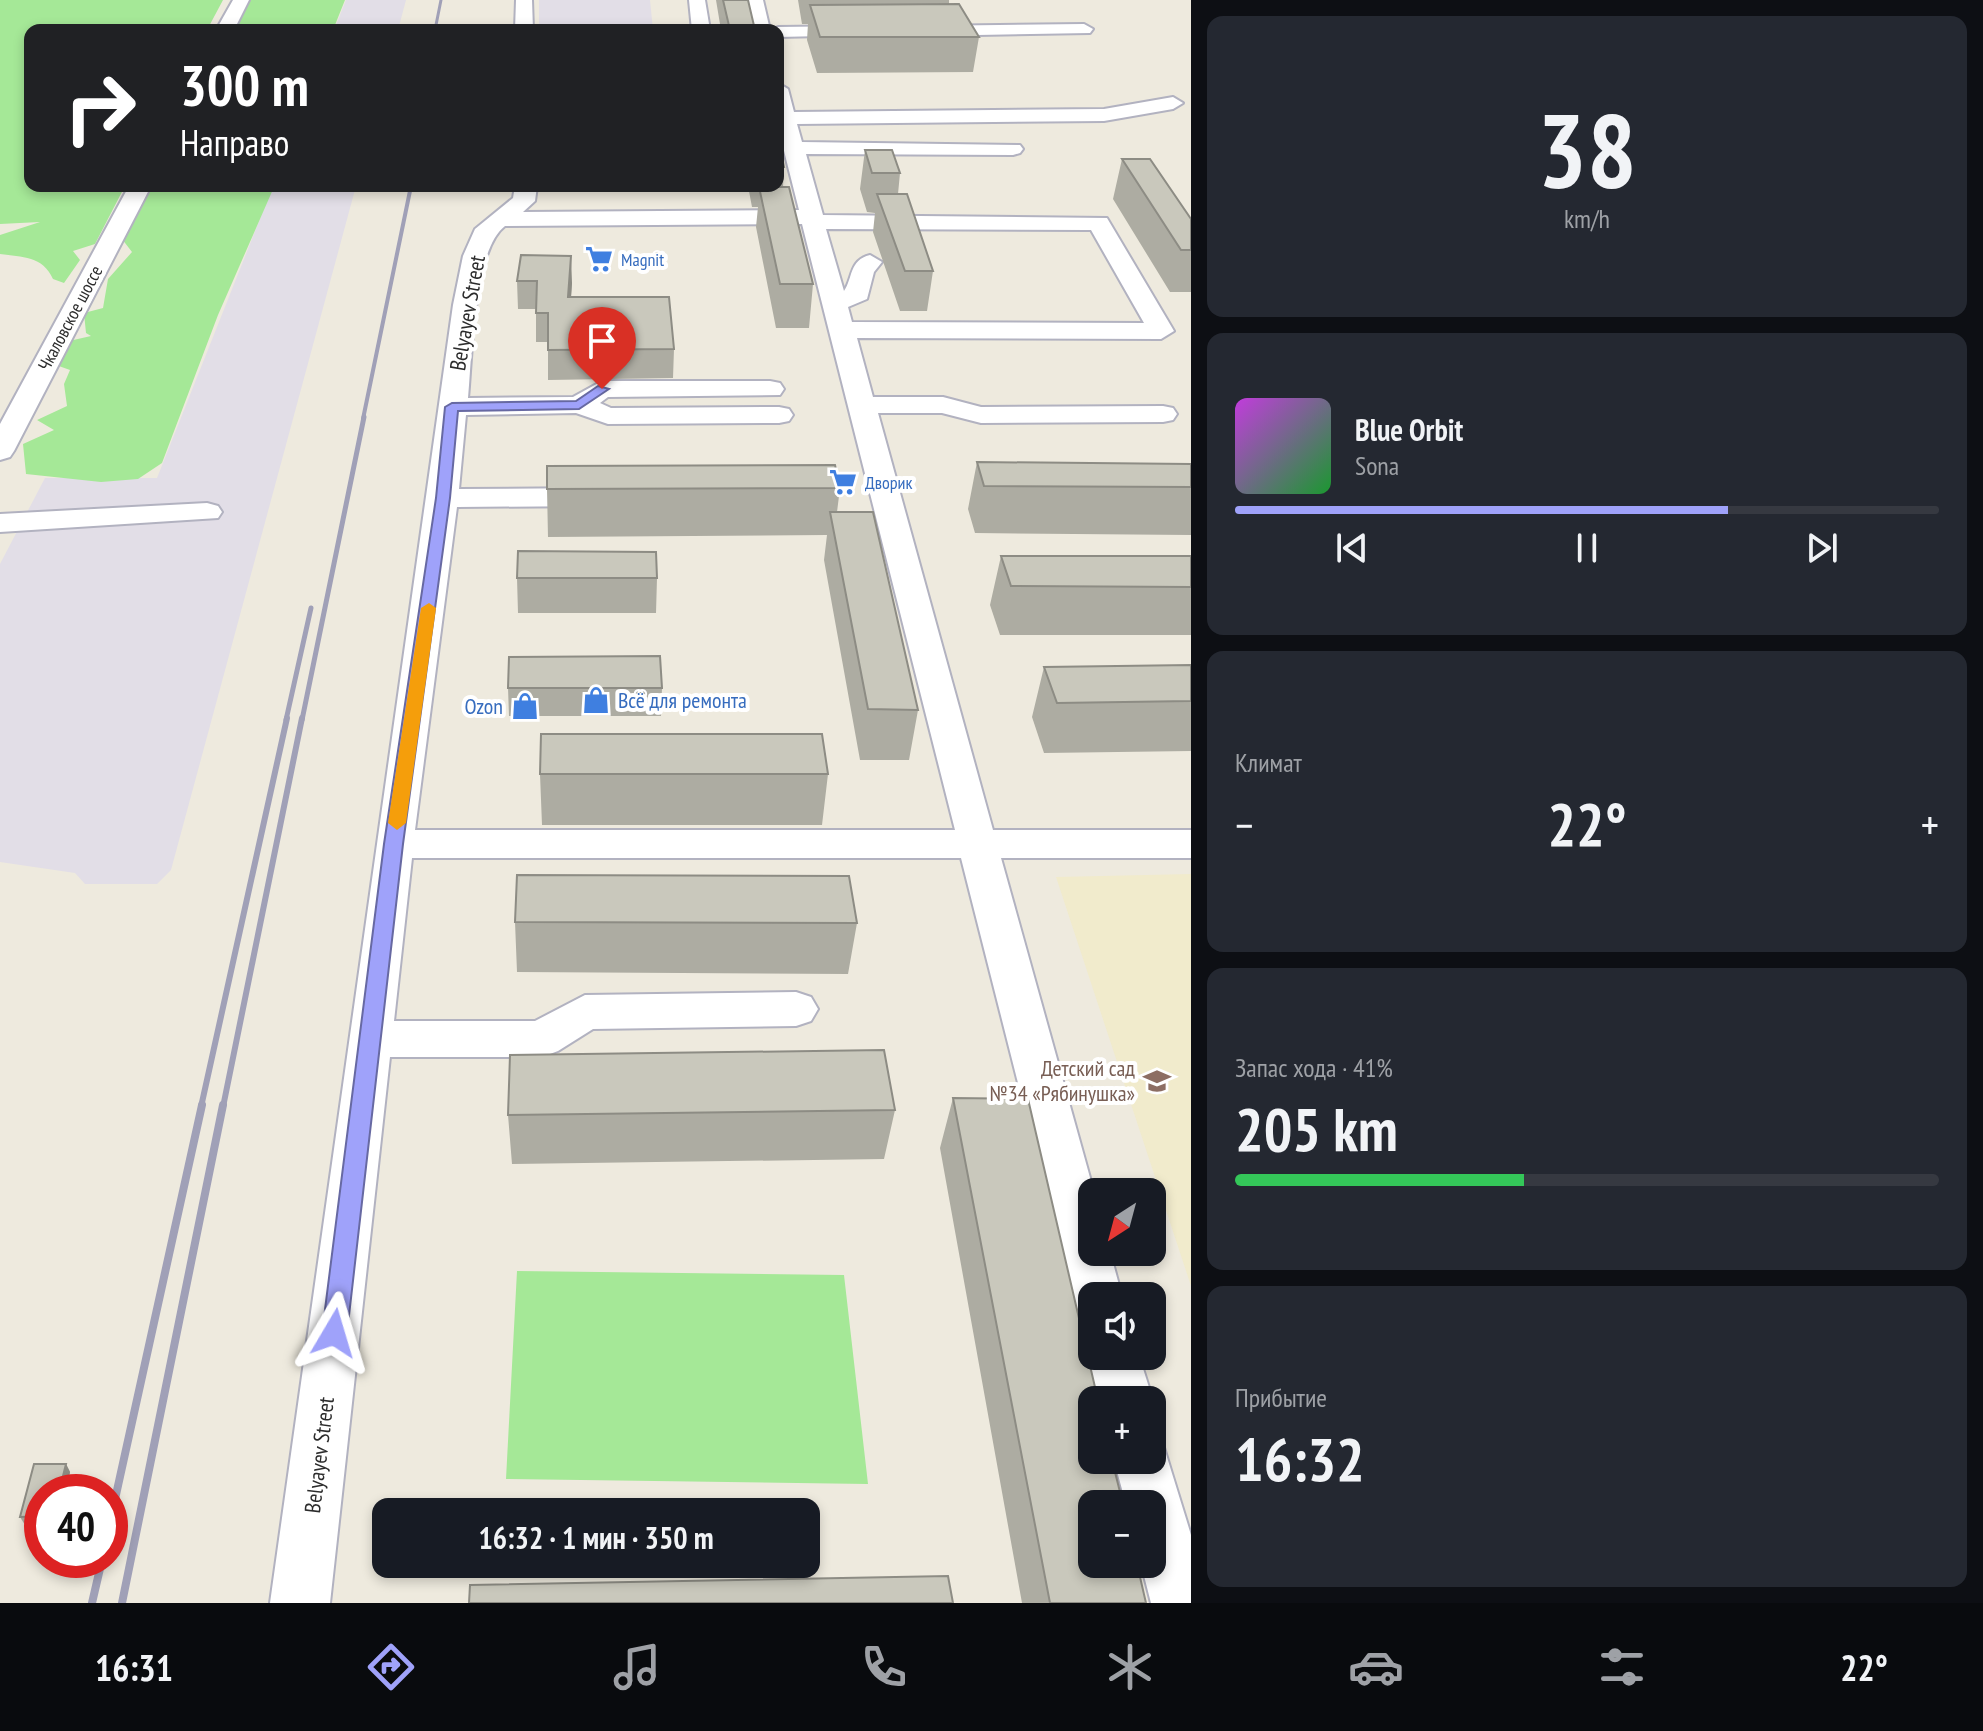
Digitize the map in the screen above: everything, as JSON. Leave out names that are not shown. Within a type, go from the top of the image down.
[{"type":"street","points":[[228,24],[241,0]]},
{"type":"street","points":[[524,0],[524,24]]},
{"type":"street","points":[[697,0],[700,24]]},
{"type":"street","points":[[755,0],[760,24]]},
{"type":"street","points":[[784,32],[1084,29]]},
{"type":"street","points":[[784,118],[1104,115],[1173,103]]},
{"type":"street","points":[[784,123],[814,220],[975,846],[1093,1282]]},
{"type":"street","points":[[794,148],[1013,149]]},
{"type":"street","name":"Чкаловское шоссе","points":[[0,451],[137,192]]},
{"type":"street","points":[[515,202],[570,213],[727,208],[814,220],[1099,223],[1161,331],[839,316]]},
{"type":"street","name":"Belyayev Street","points":[[300,1603],[394,844],[475,256],[486,229],[515,202]]},
{"type":"street","points":[[839,316],[858,294],[862,271],[870,262]]},
{"type":"street","points":[[943,405],[965,390],[1145,388]]},
{"type":"street","points":[[452,407],[579,405],[608,416],[774,402]]},
{"type":"street","points":[[863,405],[943,405],[981,415],[1163,414]]},
{"type":"street","points":[[443,498],[627,497]]},
{"type":"street","points":[[0,523],[207,512]]},
{"type":"street","points":[[394,844],[1191,844]]},
{"type":"street","points":[[542,1039],[585,1012],[796,1009]]},
{"type":"street","points":[[372,1039],[542,1039],[583,1064]]},
{"type":"street","points":[[1146,1474],[1181,1603]]},
{"type":"shaded area","points":[[346,0],[406,0],[400,24],[336,24]]},
{"type":"shaded area","points":[[539,0],[650,0],[652,24],[539,24]]},
{"type":"shaded area","points":[[271,192],[354,192],[171,870],[157,884],[85,884],[75,873],[0,862],[0,564],[45,478],[157,478]]},
{"type":"shaded area","name":"Детский сад №34 «Рябинушка»","points":[[1191,874],[1191,1286],[1166,1210],[1166,1178],[1155,1178],[1056,877]]},
{"type":"green space","points":[[0,0],[223,0],[210,24],[24,24],[24,192],[122,192],[95,244],[73,251],[80,260],[64,283],[53,279],[38,262],[0,254],[0,235],[40,222],[0,224]]},
{"type":"green space","points":[[248,0],[345,0],[335,24],[236,24]]},
{"type":"green space","points":[[145,192],[272,192],[218,315],[162,463],[138,479],[101,482],[26,474],[23,444],[54,430],[37,420],[67,406],[64,384],[70,370],[56,365],[69,341],[91,336],[86,333],[84,313],[103,308],[108,279],[132,252],[122,239]]},
{"type":"green space","points":[[517,1271],[844,1275],[868,1484],[506,1479]]},
{"type":"building","points":[[723,0],[748,0],[754,24],[729,24]]},
{"type":"building","points":[[959,4],[979,37],[820,37],[810,5]]},
{"type":"building","points":[[865,150],[892,150],[900,173],[872,173]]},
{"type":"building","points":[[1122,159],[1150,159],[1191,219],[1191,250],[1181,250]]},
{"type":"building","points":[[784,187],[789,187],[813,284],[780,284],[760,192],[784,192]]},
{"type":"building","points":[[877,194],[907,194],[933,271],[905,271]]},
{"type":"building","points":[[521,255],[571,256],[568,297],[669,297],[674,349],[548,350],[548,313],[536,313],[537,281],[517,281]]},
{"type":"building","points":[[977,462],[1191,464],[1191,487],[984,486]]},
{"type":"building","points":[[835,465],[840,488],[547,489],[547,466]]},
{"type":"building","points":[[830,512],[873,512],[918,710],[868,709]]},
{"type":"building","points":[[518,551],[656,552],[657,578],[517,578]]},
{"type":"building","points":[[1001,556],[1191,556],[1191,587],[1011,586]]},
{"type":"building","points":[[660,656],[662,688],[508,688],[509,657]]},
{"type":"building","points":[[1191,665],[1191,701],[1057,703],[1044,667]]},
{"type":"building","points":[[541,734],[822,734],[828,774],[540,774]]},
{"type":"building","points":[[517,875],[849,876],[857,923],[515,922]]},
{"type":"building","points":[[884,1050],[895,1110],[508,1115],[510,1055]]},
{"type":"building","points":[[953,1098],[1028,1099],[1078,1314],[1078,1370],[1091,1370],[1095,1386],[1078,1386],[1078,1474],[1116,1474],[1120,1490],[1078,1490],[1078,1578],[1140,1578],[1146,1603],[1050,1603]]},
{"type":"building","points":[[34,1464],[66,1464],[64,1474],[31,1474]]},
{"type":"building","points":[[948,1576],[953,1603],[469,1603],[470,1585]]},
{"type":"railway","points":[[436,24],[441,0]]},
{"type":"railway","points":[[363,419],[410,192]]},
{"type":"railway","points":[[302,720],[364,417]]},
{"type":"railway","points":[[286,720],[311,608]]},
{"type":"railway","points":[[201,1107],[287,718]]},
{"type":"railway","points":[[223,1107],[302,718]]},
{"type":"railway","points":[[121,1474],[202,1105]]},
{"type":"railway","points":[[122,1603],[223,1105]]},
{"type":"railway","points":[[92,1603],[98,1578]]},
{"type":"slow traffic","points":[[397,823],[429,608]]},
{"type":"place","name":"Magnit","points":[[599,259]]},
{"type":"place","name":"Дворик","points":[[843,482]]},
{"type":"place","name":"Всё для ремонта","points":[[596,700]]},
{"type":"place","name":"Ozon","points":[[525,706]]},
{"type":"place","name":"Детский сад №34 «Рябинушка»","points":[[1157,1081]]},
{"type":"route","points":[[334,1333],[394,844],[443,498],[452,407],[579,405],[602,389]]}]
